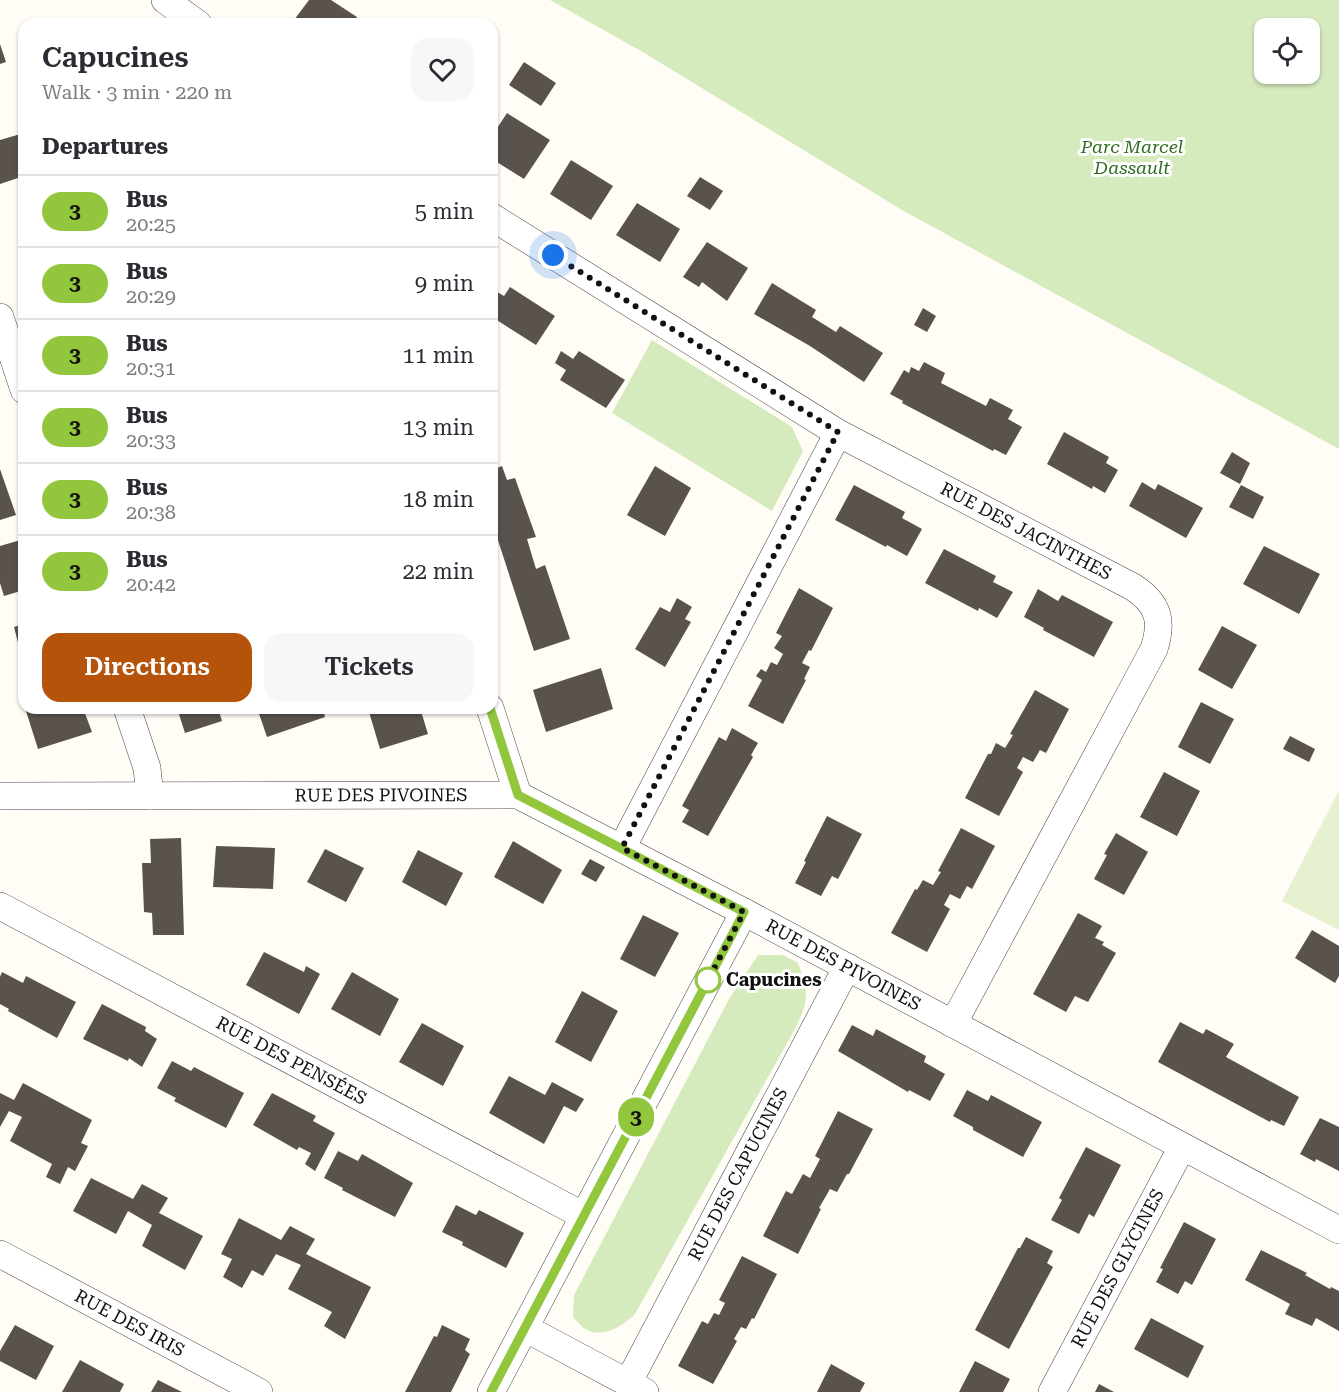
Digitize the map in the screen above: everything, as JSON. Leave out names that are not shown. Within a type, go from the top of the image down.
[{"type":"street","points":[[165,0],[190,18]]},
{"type":"street","name":"RUE DES JACINTHES","points":[[498,221],[838,432],[1133,587],[1152,603],[1159,625],[1154,650],[953,1024]]},
{"type":"street","points":[[0,317],[18,372]]},
{"type":"street","points":[[622,848],[838,432]]},
{"type":"street","points":[[130,714],[147,768],[150,796]]},
{"type":"street","points":[[492,714],[518,795]]},
{"type":"street","name":"RUE DES PIVOINES","points":[[0,796],[518,795],[744,912],[1339,1230]]},
{"type":"street","name":"RUE DES PENSÉES","points":[[0,906],[584,1216]]},
{"type":"street","points":[[491,1392],[744,912]]},
{"type":"street","name":"RUE DES CAPUCINES","points":[[637,1387],[847,967]]},
{"type":"street","name":"RUE DES GLYCINES","points":[[1052,1392],[1182,1147]]},
{"type":"street","name":"RUE DES IRIS","points":[[0,1254],[259,1392]]},
{"type":"street","points":[[525,1328],[637,1387]]},
{"type":"green space","name":"Parc Marcel Dassault","points":[[550,0],[1339,0],[1339,449],[902,210],[641,51]]},
{"type":"green space","points":[[652,340],[792,427],[803,451],[772,511],[612,413]]},
{"type":"green space","points":[[1339,790],[1339,930],[1282,901]]},
{"type":"green space","points":[[758,955],[783,955],[798,963],[806,990],[805,1004],[800,1019],[635,1314],[613,1330],[600,1333],[587,1330],[573,1317],[574,1295],[729,999]]},
{"type":"building","points":[[309,0],[331,0],[357,17],[356,18],[296,18]]},
{"type":"building","points":[[0,44],[6,62],[0,64]]},
{"type":"building","points":[[524,62],[556,83],[541,106],[509,85]]},
{"type":"building","points":[[507,113],[550,140],[524,179],[498,163],[498,127]]},
{"type":"building","points":[[18,135],[18,178],[0,184],[0,140]]},
{"type":"building","points":[[571,160],[613,186],[591,220],[550,194]]},
{"type":"building","points":[[700,177],[723,191],[710,210],[687,196]]},
{"type":"building","points":[[637,203],[680,229],[660,262],[616,235]]},
{"type":"building","points":[[707,242],[748,268],[727,301],[702,282],[699,287],[683,277]]},
{"type":"building","points":[[772,283],[816,310],[812,317],[836,332],[840,326],[883,353],[864,382],[810,346],[754,314]]},
{"type":"building","points":[[510,287],[555,316],[536,345],[498,321],[498,292],[504,296]]},
{"type":"building","points":[[923,308],[936,316],[927,332],[914,325]]},
{"type":"building","points":[[561,351],[573,359],[579,351],[625,380],[606,408],[560,380],[566,370],[555,363]]},
{"type":"building","points":[[924,362],[945,373],[941,383],[986,406],[990,398],[1013,410],[1008,419],[1022,427],[1006,455],[994,449],[993,451],[902,403],[903,401],[890,394],[904,370],[909,373],[911,367],[919,371]]},
{"type":"building","points":[[1064,432],[1109,457],[1106,463],[1118,470],[1105,493],[1093,486],[1092,489],[1047,464]]},
{"type":"building","points":[[1232,452],[1250,463],[1240,484],[1220,473]]},
{"type":"building","points":[[502,466],[507,480],[515,478],[536,537],[527,539],[536,569],[545,565],[570,639],[534,651],[498,540],[498,468]]},
{"type":"building","points":[[655,466],[691,488],[665,536],[627,515]]},
{"type":"building","points":[[0,469],[16,515],[0,520]]},
{"type":"building","points":[[1142,482],[1155,490],[1158,484],[1203,508],[1186,538],[1129,506]]},
{"type":"building","points":[[854,485],[905,512],[902,518],[922,529],[907,556],[835,520]]},
{"type":"building","points":[[1241,485],[1264,497],[1253,519],[1229,507]]},
{"type":"building","points":[[18,541],[18,592],[4,596],[0,583],[0,546]]},
{"type":"building","points":[[1264,546],[1320,574],[1299,614],[1243,584]]},
{"type":"building","points":[[944,549],[996,576],[993,582],[1013,592],[997,618],[979,608],[978,611],[925,583]]},
{"type":"building","points":[[799,588],[833,608],[811,651],[809,650],[802,663],[810,667],[804,679],[806,680],[783,724],[748,706],[762,680],[756,676],[761,669],[766,672],[771,662],[777,665],[783,654],[774,648],[782,636],[776,633]]},
{"type":"building","points":[[1038,589],[1058,601],[1062,595],[1113,622],[1094,657],[1043,630],[1044,628],[1024,617]]},
{"type":"building","points":[[677,598],[692,607],[685,619],[691,622],[665,667],[635,649],[660,607],[670,612]]},
{"type":"building","points":[[18,626],[18,643],[14,627]]},
{"type":"building","points":[[1222,626],[1257,645],[1232,689],[1198,670]]},
{"type":"building","points":[[601,668],[613,709],[546,732],[533,690]]},
{"type":"building","points":[[1035,690],[1069,709],[1046,753],[1040,750],[1033,762],[1023,757],[1017,768],[1023,772],[999,816],[965,798],[996,743],[1005,748],[1013,735],[1010,734]]},
{"type":"building","points":[[1201,702],[1234,719],[1210,764],[1178,747]]},
{"type":"building","points":[[27,714],[85,714],[92,732],[38,749]]},
{"type":"building","points":[[179,714],[220,714],[222,721],[185,733]]},
{"type":"building","points":[[259,714],[324,714],[325,717],[267,737]]},
{"type":"building","points":[[370,714],[422,714],[428,734],[380,749]]},
{"type":"building","points":[[732,728],[758,743],[751,755],[753,757],[708,836],[682,822],[689,810],[682,806],[719,737],[726,741]]},
{"type":"building","points":[[1290,736],[1315,749],[1309,762],[1283,749]]},
{"type":"building","points":[[1164,772],[1200,791],[1177,836],[1140,817]]},
{"type":"building","points":[[827,816],[862,834],[838,879],[832,876],[821,896],[795,883]]},
{"type":"building","points":[[961,828],[995,846],[972,889],[967,886],[960,899],[950,894],[944,905],[950,909],[927,952],[891,933],[915,889],[917,890],[923,880],[933,885]]},
{"type":"building","points":[[1116,833],[1148,852],[1124,895],[1094,879]]},
{"type":"building","points":[[181,838],[184,935],[153,935],[152,913],[144,912],[142,863],[151,863],[150,839]]},
{"type":"building","points":[[513,841],[562,870],[543,904],[494,877]]},
{"type":"building","points":[[216,846],[275,848],[273,889],[213,887]]},
{"type":"building","points":[[325,849],[364,868],[346,902],[307,882]]},
{"type":"building","points":[[418,850],[463,873],[446,906],[402,882]]},
{"type":"building","points":[[590,859],[605,867],[596,882],[581,874]]},
{"type":"building","points":[[1078,913],[1102,926],[1095,938],[1104,942],[1102,945],[1116,953],[1088,1002],[1075,996],[1066,1012],[1033,994]]},
{"type":"building","points":[[643,915],[679,933],[655,977],[620,959]]},
{"type":"building","points":[[1312,930],[1339,946],[1339,976],[1335,983],[1295,958]]},
{"type":"building","points":[[264,952],[304,972],[306,966],[320,974],[299,1014],[246,985]]},
{"type":"building","points":[[2,972],[23,983],[26,976],[76,1002],[57,1038],[8,1011],[9,1009],[0,1004]]},
{"type":"building","points":[[352,972],[399,999],[380,1036],[331,1009]]},
{"type":"building","points":[[582,991],[618,1011],[591,1062],[555,1042]]},
{"type":"building","points":[[102,1004],[146,1027],[145,1031],[157,1039],[142,1067],[129,1058],[128,1061],[83,1039]]},
{"type":"building","points":[[1180,1022],[1203,1034],[1206,1029],[1234,1044],[1226,1057],[1299,1097],[1284,1126],[1271,1120],[1270,1122],[1158,1062]]},
{"type":"building","points":[[422,1023],[464,1046],[443,1086],[399,1062]]},
{"type":"building","points":[[852,1025],[873,1036],[876,1029],[926,1056],[924,1062],[945,1074],[930,1101],[909,1090],[908,1092],[838,1051]]},
{"type":"building","points":[[172,1061],[191,1071],[194,1067],[244,1093],[226,1128],[174,1101],[176,1098],[157,1088]]},
{"type":"building","points":[[509,1076],[545,1095],[552,1082],[584,1099],[576,1112],[564,1106],[544,1144],[489,1113]]},
{"type":"building","points":[[23,1083],[92,1120],[81,1143],[88,1146],[75,1171],[68,1167],[60,1184],[46,1177],[52,1164],[10,1141],[22,1117],[9,1111],[0,1127],[0,1093],[14,1100]]},
{"type":"building","points":[[967,1090],[988,1101],[991,1095],[1042,1122],[1023,1157],[973,1130],[973,1127],[953,1116]]},
{"type":"building","points":[[272,1093],[316,1116],[313,1121],[335,1133],[315,1171],[305,1164],[311,1153],[299,1147],[297,1150],[253,1125]]},
{"type":"building","points":[[838,1111],[873,1129],[837,1192],[830,1189],[798,1254],[763,1236],[786,1191],[792,1194],[803,1174],[810,1178],[820,1159],[815,1156]]},
{"type":"building","points":[[1320,1118],[1339,1127],[1339,1171],[1316,1159],[1315,1162],[1300,1154]]},
{"type":"building","points":[[1086,1147],[1121,1165],[1094,1217],[1089,1214],[1079,1234],[1051,1220],[1062,1200],[1059,1198]]},
{"type":"building","points":[[338,1151],[358,1161],[362,1154],[413,1183],[395,1217],[342,1190],[343,1188],[324,1178]]},
{"type":"building","points":[[91,1178],[133,1199],[142,1184],[168,1198],[159,1213],[203,1236],[185,1270],[142,1246],[152,1225],[128,1211],[116,1234],[73,1211]]},
{"type":"building","points":[[456,1205],[476,1215],[479,1210],[524,1233],[506,1268],[442,1232]]},
{"type":"building","points":[[239,1218],[281,1240],[290,1226],[315,1239],[306,1254],[371,1287],[345,1339],[324,1326],[332,1312],[288,1289],[301,1265],[276,1254],[263,1276],[252,1270],[242,1288],[223,1277],[232,1259],[221,1254]]},
{"type":"building","points":[[1184,1222],[1216,1239],[1192,1285],[1185,1281],[1178,1294],[1156,1282],[1163,1269],[1160,1268]]},
{"type":"building","points":[[1026,1237],[1053,1251],[1047,1263],[1053,1267],[1009,1349],[975,1330]]},
{"type":"building","points":[[1261,1250],[1307,1273],[1305,1275],[1330,1289],[1331,1287],[1339,1291],[1339,1331],[1316,1318],[1312,1326],[1285,1314],[1290,1304],[1245,1280]]},
{"type":"building","points":[[742,1256],[777,1274],[754,1319],[752,1318],[746,1329],[741,1327],[734,1339],[737,1341],[713,1384],[678,1366],[702,1321],[708,1324],[714,1313],[719,1315],[725,1303],[719,1300]]},
{"type":"building","points":[[1151,1318],[1204,1346],[1188,1378],[1134,1349]]},
{"type":"building","points":[[15,1325],[54,1346],[36,1380],[0,1361],[0,1351]]},
{"type":"building","points":[[442,1325],[470,1339],[465,1350],[470,1354],[451,1392],[405,1392],[434,1336],[437,1337]]},
{"type":"building","points":[[80,1360],[124,1384],[120,1392],[62,1392]]},
{"type":"building","points":[[975,1361],[1010,1379],[1003,1392],[959,1392]]},
{"type":"building","points":[[831,1364],[865,1383],[860,1392],[817,1392]]},
{"type":"building","points":[[158,1380],[182,1392],[151,1392]]},
{"type":"building","points":[[1099,1384],[1114,1392],[1095,1392]]},
{"type":"bus line","name":"3","points":[[491,1392],[744,912],[518,795],[492,714]]},
{"type":"place","name":"Capucines","points":[[708,980]]},
{"type":"route","points":[[553,255],[838,432],[622,848],[744,912],[708,980]]}]
